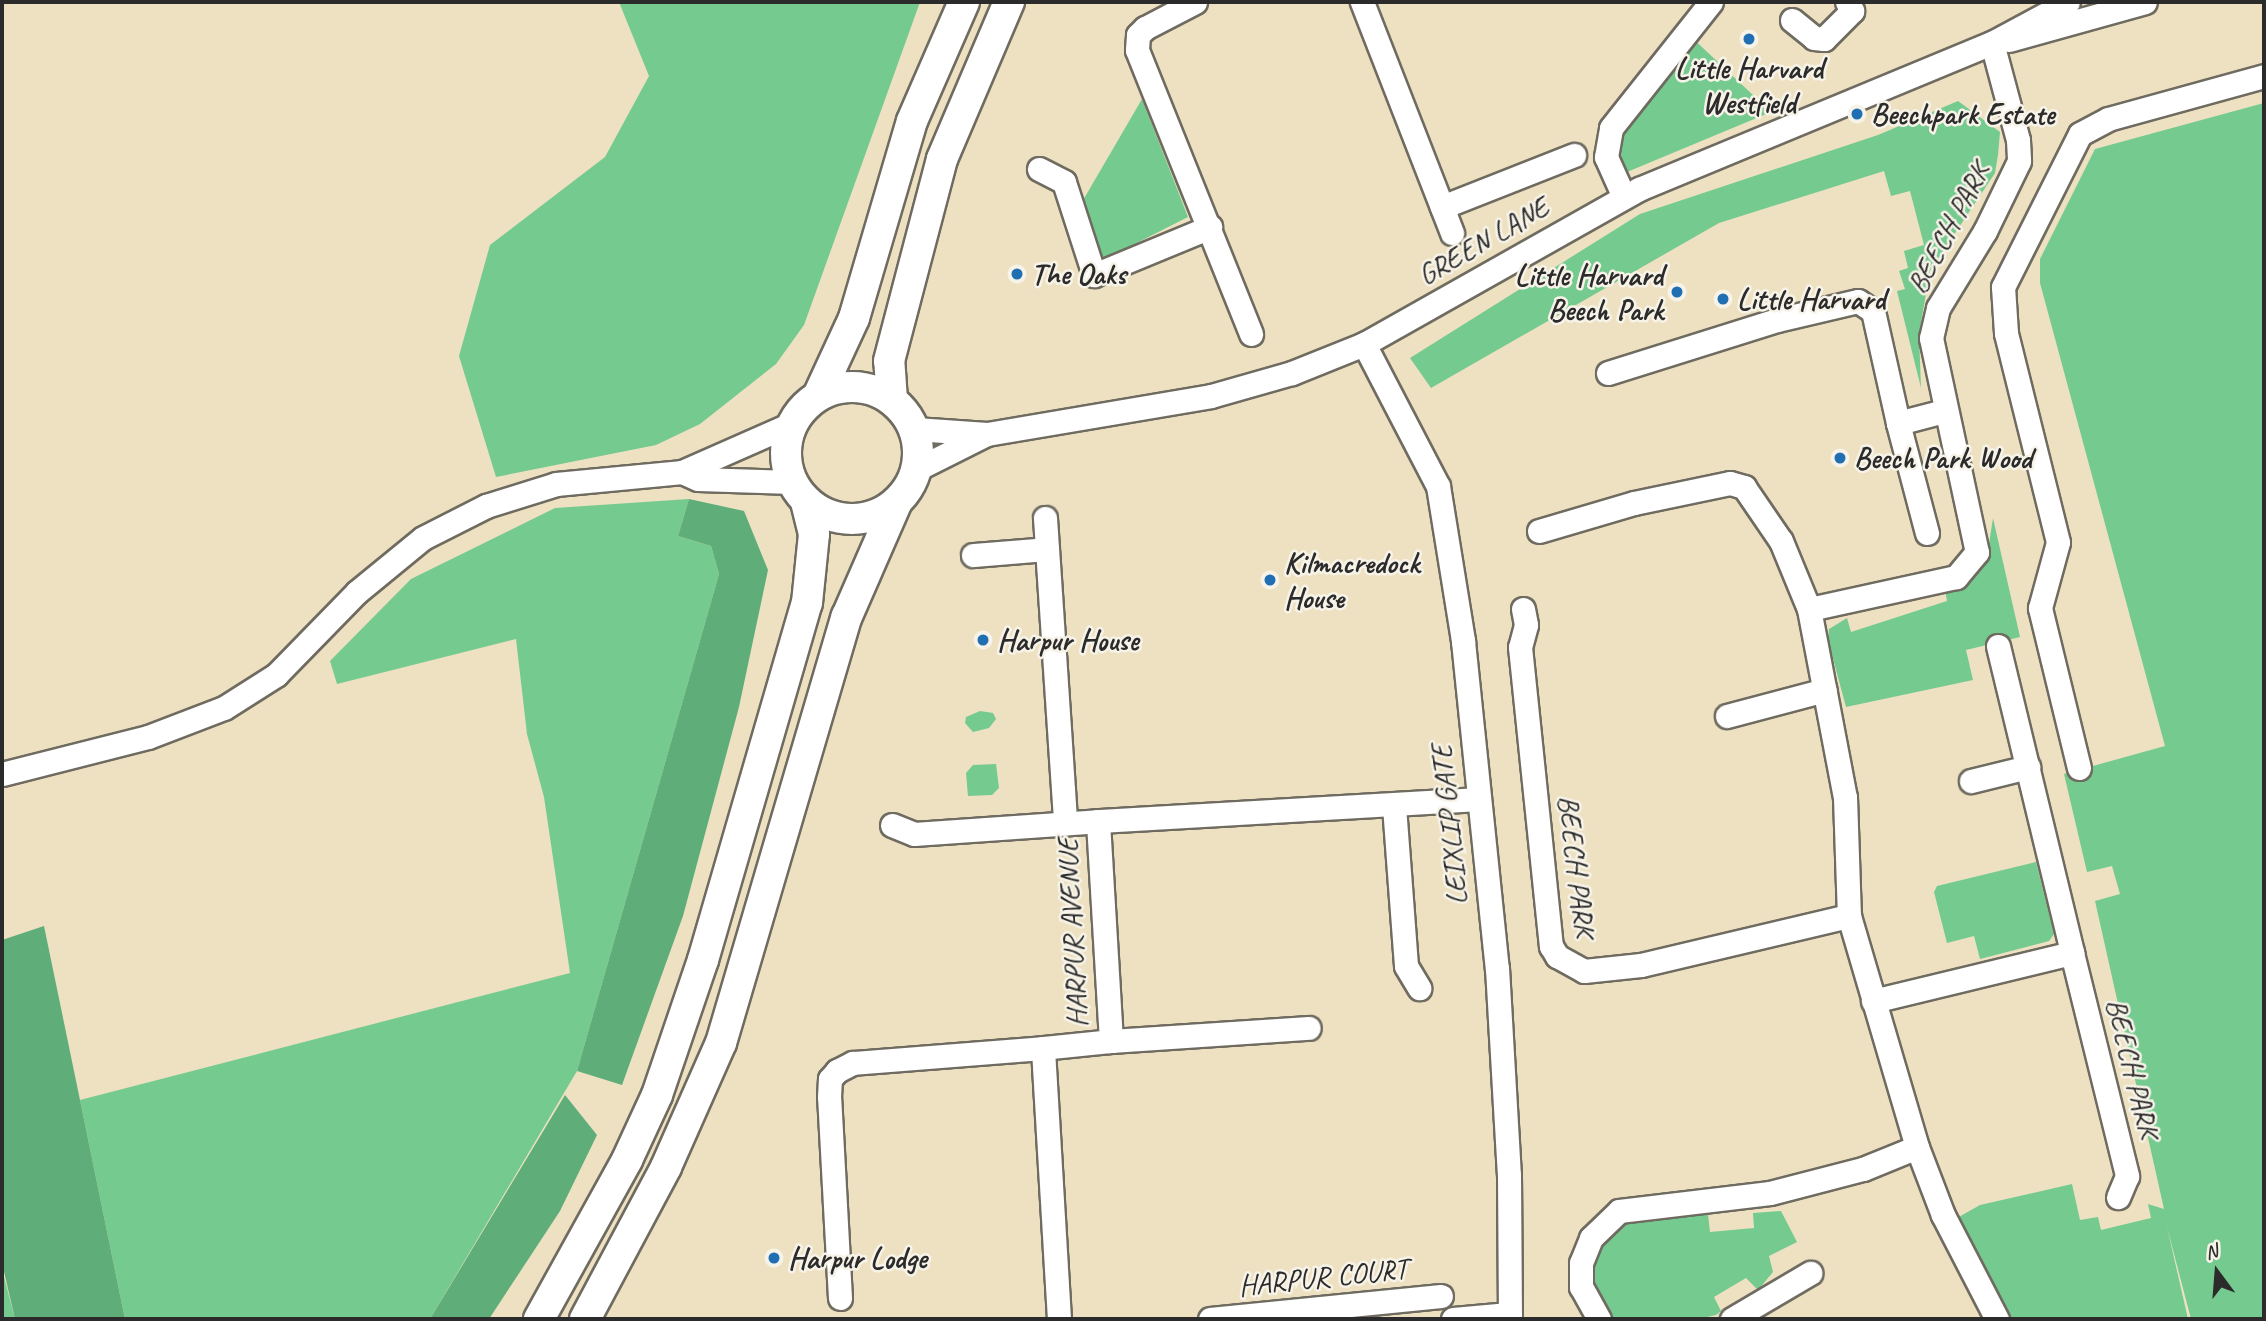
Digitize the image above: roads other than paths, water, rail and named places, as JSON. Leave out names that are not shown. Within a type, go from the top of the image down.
[{"type":"main road","points":[[539,1319],[627,1160],[657,1095],[703,960],[807,603],[814,534],[786,459],[793,423],[818,396],[854,318],[912,121],[964,2]]},
{"type":"main road","points":[[892,400],[889,361],[938,172],[970,86],[1009,2]]},
{"type":"main road","points":[[585,1319],[666,1167],[720,1043],[847,615],[896,504],[917,470],[915,429],[892,400],[856,386],[818,396]]},
{"type":"main road","points":[[799,492],[841,519],[879,515],[896,504]]},
{"type":"street","points":[[1195,2],[1145,28],[1138,36],[1137,50],[1251,334]]},
{"type":"street","points":[[1362,2],[1452,233]]},
{"type":"street","points":[[1624,197],[1606,157],[1611,128],[1710,2]]},
{"type":"street","points":[[1792,20],[1814,38],[1824,39],[1852,11],[1847,2]]},
{"type":"street","name":"GREEN LANE","points":[[915,429],[987,434],[1210,396],[1292,373],[1364,344],[1624,197],[1992,43],[2067,2]]},
{"type":"street","name":"GREEN LANE","points":[[1992,43],[2039,35],[2145,2]]},
{"type":"street","name":"BEECH PARK","points":[[1810,609],[1956,577],[1969,566],[1978,547],[1931,350],[1938,308],[1985,231],[2019,161],[2018,140],[1992,43]]},
{"type":"street","points":[[2080,768],[2040,608],[2058,542],[2006,333],[2003,287],[2080,134],[2108,119],[2264,76]]},
{"type":"street","points":[[1442,207],[1574,155]]},
{"type":"street","points":[[1039,169],[1063,182],[1094,275],[1210,227]]},
{"type":"street","points":[[1608,373],[1777,320],[1858,301],[1873,311],[1898,423],[1927,533]]},
{"type":"street","name":"LEIXLIP GATE","points":[[1364,344],[1438,486],[1463,641],[1476,799],[1497,968],[1509,1175],[1509,1316]]},
{"type":"street","points":[[1898,423],[1944,411]]},
{"type":"street","points":[[2,774],[148,737],[224,708],[276,675],[357,592],[423,538],[486,506],[556,484],[682,472],[793,423]]},
{"type":"street","name":"GREEN LANE","points":[[917,470],[987,434]]},
{"type":"street","points":[[682,472],[698,479],[799,492]]},
{"type":"street","points":[[1539,531],[1721,484],[1744,487],[1781,541],[1810,609],[1846,803],[1849,916],[1917,1147],[1943,1215],[1997,1319]]},
{"type":"street","points":[[1045,517],[1065,823]]},
{"type":"street","points":[[973,555],[1047,549]]},
{"type":"street","name":"BEECH PARK","points":[[1524,609],[1526,625],[1520,647],[1551,946],[1557,956],[1584,971],[1641,965],[1849,916]]},
{"type":"street","name":"BEECH PARK","points":[[1998,646],[2127,1176],[2118,1197]]},
{"type":"street","points":[[1727,716],[1825,690]]},
{"type":"street","points":[[1971,781],[2028,767]]},
{"type":"street","name":"HARPUR AVENUE","points":[[1059,1319],[1043,1048],[1111,1041],[1098,821],[1394,806],[1476,799]]},
{"type":"street","points":[[1394,806],[1406,966],[1419,988]]},
{"type":"street","points":[[892,825],[914,834],[1098,821]]},
{"type":"street","points":[[1873,1001],[2072,953]]},
{"type":"street","points":[[1111,1041],[1309,1028]]},
{"type":"street","points":[[840,1298],[830,1079],[837,1071],[853,1063],[1043,1048]]},
{"type":"street","points":[[1599,1319],[1585,1299],[1581,1263],[1591,1238],[1619,1211],[1770,1193],[1863,1169],[1917,1147]]},
{"type":"street","points":[[1732,1319],[1810,1273]]},
{"type":"street","name":"HARPUR COURT","points":[[1210,1319],[1441,1296]]},
{"type":"street","points":[[1453,1319],[1509,1316]]},
{"type":"place","name":"Little Harvard Westfield","points":[[1749,39]]},
{"type":"place","name":"Beechpark Estate","points":[[1857,114]]},
{"type":"place","name":"The Oaks","points":[[1017,274]]},
{"type":"place","name":"Little Harvard Beech Park","points":[[1677,292]]},
{"type":"place","name":"Little Harvard","points":[[1723,299]]},
{"type":"place","name":"Beech Park Wood","points":[[1840,458]]},
{"type":"place","name":"Kilmacredock House","points":[[1270,580]]},
{"type":"place","name":"Harpur House","points":[[983,640]]},
{"type":"place","name":"Harpur Lodge","points":[[774,1258]]}]
